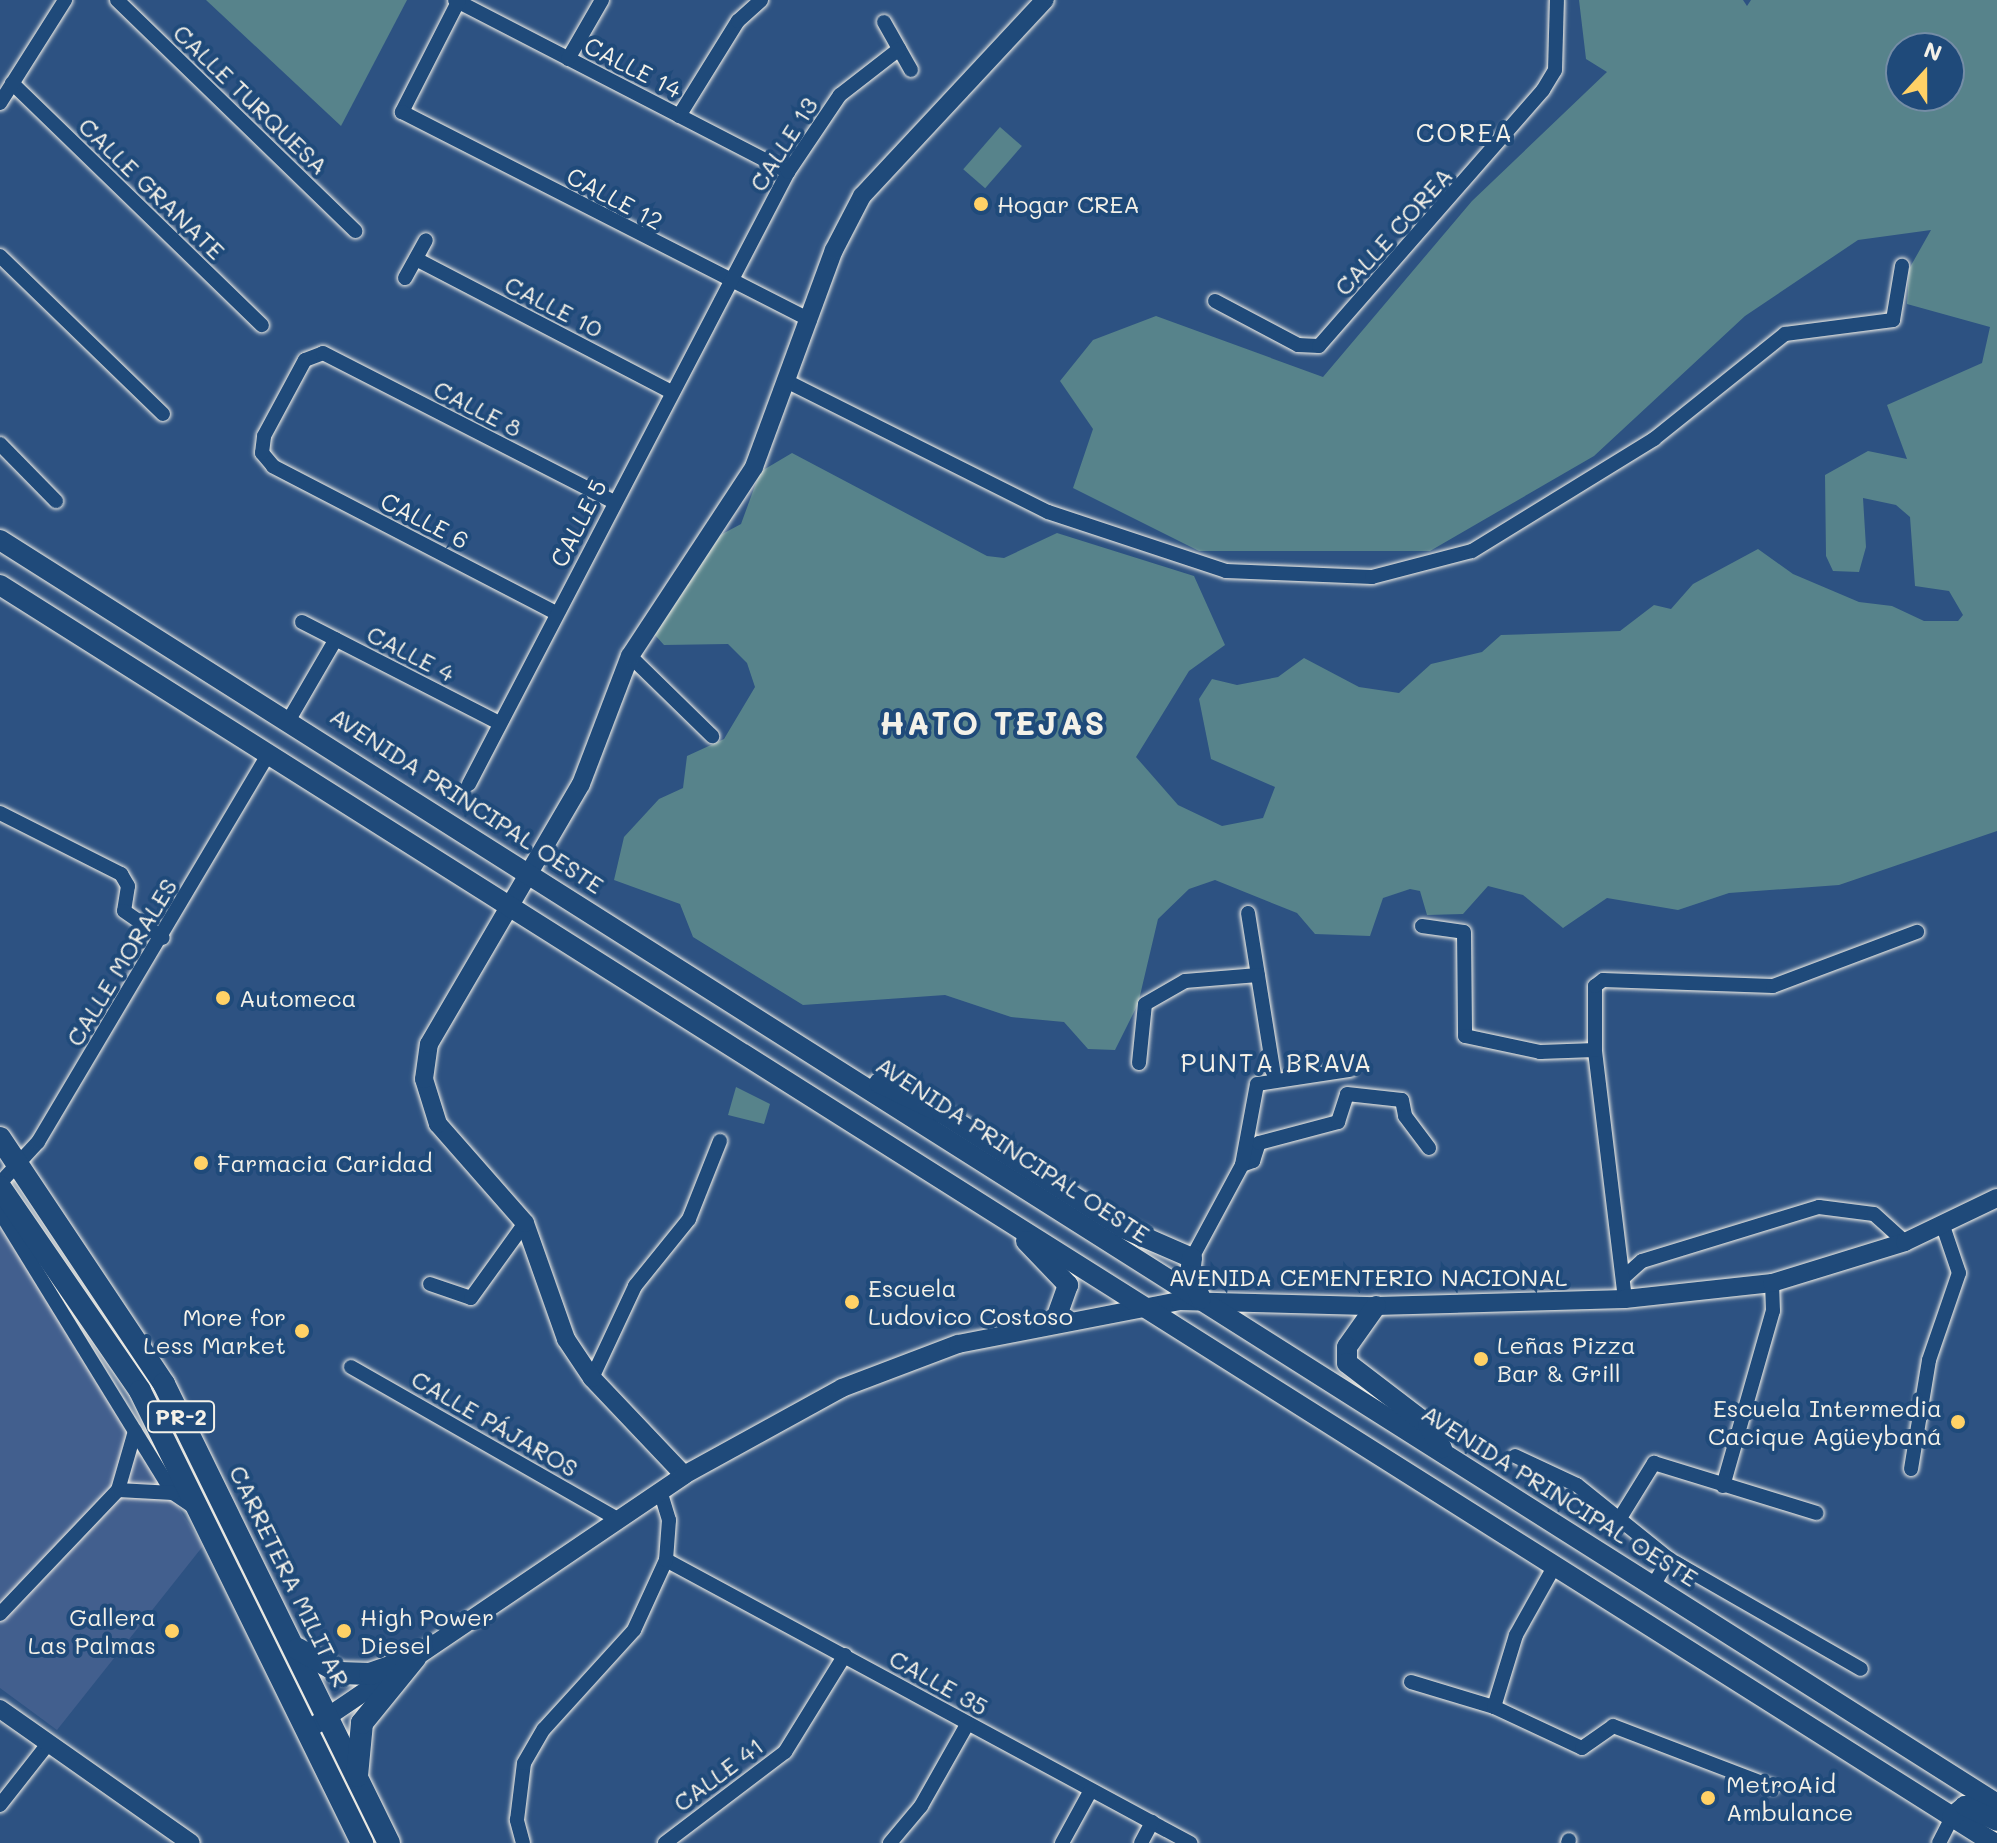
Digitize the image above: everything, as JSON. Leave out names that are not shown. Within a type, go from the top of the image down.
[{"type":"main road","name":"AVENIDA PRINCIPAL OESTE","points":[[0,540],[290,718],[1997,1804]]},
{"type":"main road","points":[[0,585],[509,903],[1994,1843]]},
{"type":"main road","points":[[837,1066],[942,1113],[1123,1228],[1192,1258],[1190,1275],[1201,1299]]},
{"type":"main road","name":"CARRETERA MILITAR","points":[[0,1138],[19,1162],[164,1384],[296,1648],[359,1789],[389,1843]]},
{"type":"main road","name":"CARRETERA MILITAR","points":[[0,1185],[140,1391],[362,1843]]},
{"type":"main road","points":[[991,1208],[1064,1277],[1070,1294],[1054,1324]]},
{"type":"main road","points":[[1376,1306],[1347,1347],[1347,1363],[1428,1425],[1444,1452]]},
{"type":"main road","points":[[296,1648],[340,1673],[370,1674],[415,1658]]},
{"type":"main road","points":[[359,1789],[362,1723],[415,1658]]},
{"type":"main road","points":[[1952,1817],[1965,1806],[1997,1821]]},
{"type":"street","points":[[0,103],[65,0]]},
{"type":"street","name":"CALLE TURQUESA","points":[[117,0],[355,231]]},
{"type":"street","points":[[568,59],[602,0]]},
{"type":"street","points":[[679,116],[738,21],[761,0]]},
{"type":"street","points":[[684,1475],[592,1378],[566,1339],[525,1223],[438,1124],[424,1079],[429,1044],[581,784],[630,656],[754,467],[862,196],[1045,0]]},
{"type":"street","name":"CALLE COREA","points":[[1215,301],[1298,345],[1319,346],[1543,90],[1555,70],[1557,0]]},
{"type":"street","name":"CALLE 14","points":[[457,1],[788,172]]},
{"type":"street","name":"CALLE 12","points":[[457,1],[402,112],[729,282],[810,320]]},
{"type":"street","points":[[884,22],[911,70]]},
{"type":"street","name":"CALLE 13","points":[[729,282],[788,172],[840,95],[899,49]]},
{"type":"street","name":"CALLE GRANATE","points":[[12,83],[262,325]]},
{"type":"street","points":[[405,278],[426,240]]},
{"type":"street","points":[[0,256],[163,414]]},
{"type":"street","name":"CALLE 10","points":[[416,259],[672,392]]},
{"type":"street","points":[[790,383],[1048,512],[1152,547],[1226,571],[1372,577],[1472,551],[1654,439],[1785,334],[1893,320],[1902,266]]},
{"type":"street","name":"CALLE 5","points":[[469,784],[729,282]]},
{"type":"street","name":"CALLE 6","points":[[323,353],[305,360],[264,436],[262,453],[273,466],[556,613]]},
{"type":"street","name":"CALLE 8","points":[[323,353],[614,502]]},
{"type":"street","points":[[0,444],[56,501]]},
{"type":"street","name":"CALLE 4","points":[[302,622],[499,723]]},
{"type":"street","points":[[290,718],[336,639]]},
{"type":"street","points":[[630,656],[712,736]]},
{"type":"street","name":"CALLE MORALES","points":[[0,1185],[19,1162],[163,938],[268,755]]},
{"type":"street","points":[[0,813],[121,874],[128,886],[124,911],[163,938]]},
{"type":"street","points":[[1248,913],[1275,1081]]},
{"type":"street","points":[[1422,926],[1464,932],[1465,1036],[1540,1052],[1595,1050]]},
{"type":"street","points":[[1625,1299],[1595,1050],[1592,997],[1603,980],[1773,986],[1917,932]]},
{"type":"street","points":[[1139,1063],[1145,1004],[1185,981],[1258,975]]},
{"type":"street","points":[[1192,1258],[1242,1165],[1253,1091],[1275,1081],[1350,1070]]},
{"type":"street","points":[[1242,1165],[1253,1161],[1259,1143],[1338,1122],[1347,1094],[1402,1100],[1405,1116],[1429,1148]]},
{"type":"street","points":[[592,1378],[630,1294],[689,1219],[720,1141]]},
{"type":"street","name":"AVENIDA CEMENTERIO NACIONAL","points":[[308,1730],[684,1475],[842,1388],[958,1344],[1142,1304],[1201,1299],[1376,1306],[1625,1299],[1772,1283],[1905,1242],[1997,1198]]},
{"type":"street","points":[[1624,1277],[1642,1261],[1819,1207],[1874,1214],[1905,1242]]},
{"type":"street","points":[[0,1212],[21,1239],[173,1493],[201,1512]]},
{"type":"street","points":[[430,1284],[471,1298],[525,1223]]},
{"type":"street","points":[[1911,1469],[1929,1360],[1959,1273],[1943,1226]]},
{"type":"street","points":[[0,1231],[21,1239]]},
{"type":"street","points":[[1723,1486],[1773,1311],[1772,1283]]},
{"type":"street","name":"CALLE PÁJAROS","points":[[351,1367],[617,1519]]},
{"type":"street","points":[[0,1614],[118,1490],[135,1431]]},
{"type":"street","points":[[1515,1456],[1577,1485],[1669,1559],[1861,1669]]},
{"type":"street","points":[[1620,1518],[1654,1463],[1817,1513]]},
{"type":"street","points":[[118,1490],[173,1493]]},
{"type":"street","points":[[523,1843],[517,1820],[524,1763],[544,1729],[634,1630],[666,1560],[669,1520],[660,1491]]},
{"type":"street","points":[[1654,1584],[1669,1559]]},
{"type":"street","name":"CALLE 35","points":[[666,1560],[1190,1843]]},
{"type":"street","points":[[1494,1707],[1516,1635],[1554,1567]]},
{"type":"street","name":"CALLE 41","points":[[665,1843],[785,1752],[845,1655]]},
{"type":"street","points":[[1411,1682],[1494,1707],[1582,1748],[1613,1726],[1773,1787]]},
{"type":"street","points":[[0,1709],[191,1843]]},
{"type":"street","points":[[890,1843],[921,1806],[968,1723]]},
{"type":"street","points":[[0,1805],[48,1744]]},
{"type":"street","points":[[1062,1843],[1091,1790]]},
{"type":"street","points":[[1939,1843],[1952,1817]]},
{"type":"street","points":[[1141,1843],[1152,1822]]},
{"type":"shaded area","points":[[0,1227],[203,1546],[57,1730],[0,1688]]},
{"type":"green space","points":[[206,0],[407,0],[341,126]]},
{"type":"green space","points":[[1579,0],[1743,0],[1747,6],[1751,0],[1997,0],[1997,831],[1839,885],[1729,893],[1678,910],[1607,898],[1563,928],[1523,895],[1488,886],[1463,914],[1427,915],[1420,891],[1410,889],[1383,898],[1370,936],[1315,934],[1297,913],[1215,880],[1189,889],[1158,919],[1138,1004],[1115,1050],[1088,1049],[1064,1022],[1011,1017],[945,995],[803,1005],[693,937],[680,904],[614,880],[624,837],[659,799],[683,788],[687,756],[724,739],[755,687],[747,663],[728,644],[664,645],[654,634],[711,540],[741,524],[760,472],[792,453],[987,556],[1004,558],[1057,533],[1194,576],[1225,645],[1189,671],[1136,757],[1178,805],[1222,826],[1263,818],[1275,787],[1211,759],[1199,699],[1212,679],[1237,685],[1278,677],[1304,658],[1359,687],[1399,693],[1431,664],[1482,652],[1501,635],[1620,631],[1654,605],[1671,609],[1693,584],[1758,549],[1793,574],[1859,602],[1892,606],[1924,621],[1958,621],[1963,615],[1949,591],[1915,586],[1910,517],[1896,505],[1863,498],[1866,547],[1859,572],[1833,571],[1826,556],[1825,475],[1868,451],[1907,459],[1887,405],[1982,363],[1990,327],[1907,304],[1909,269],[1931,230],[1858,240],[1745,316],[1594,456],[1430,551],[1199,551],[1073,488],[1093,429],[1060,381],[1093,340],[1156,316],[1323,377],[1472,201],[1607,72],[1586,59]]},
{"type":"green space","points":[[1000,127],[1022,146],[985,188],[963,169]]},
{"type":"green space","points":[[736,1087],[770,1104],[764,1124],[728,1115]]},
{"type":"place","name":"Hogar CREA","points":[[981,204]]},
{"type":"place","name":"Automeca","points":[[223,998]]},
{"type":"place","name":"Farmacia Caridad","points":[[201,1163]]},
{"type":"place","name":"Escuela Ludovico Costoso","points":[[852,1302]]},
{"type":"place","name":"More for Less Market","points":[[302,1331]]},
{"type":"place","name":"Leñas Pizza Bar & Grill","points":[[1481,1359]]},
{"type":"place","name":"Escuela Intermedia Cacique Agüeybaná","points":[[1958,1422]]},
{"type":"place","name":"Gallera Las Palmas","points":[[172,1631]]},
{"type":"place","name":"High Power Diesel","points":[[344,1631]]},
{"type":"place","name":"MetroAid Ambulance","points":[[1708,1798]]},
{"type":"district","name":"COREA","points":[[1465,133]]},
{"type":"district","name":"HATO TEJAS","points":[[993,722]]},
{"type":"district","name":"PUNTA BRAVA","points":[[1277,1063]]}]
